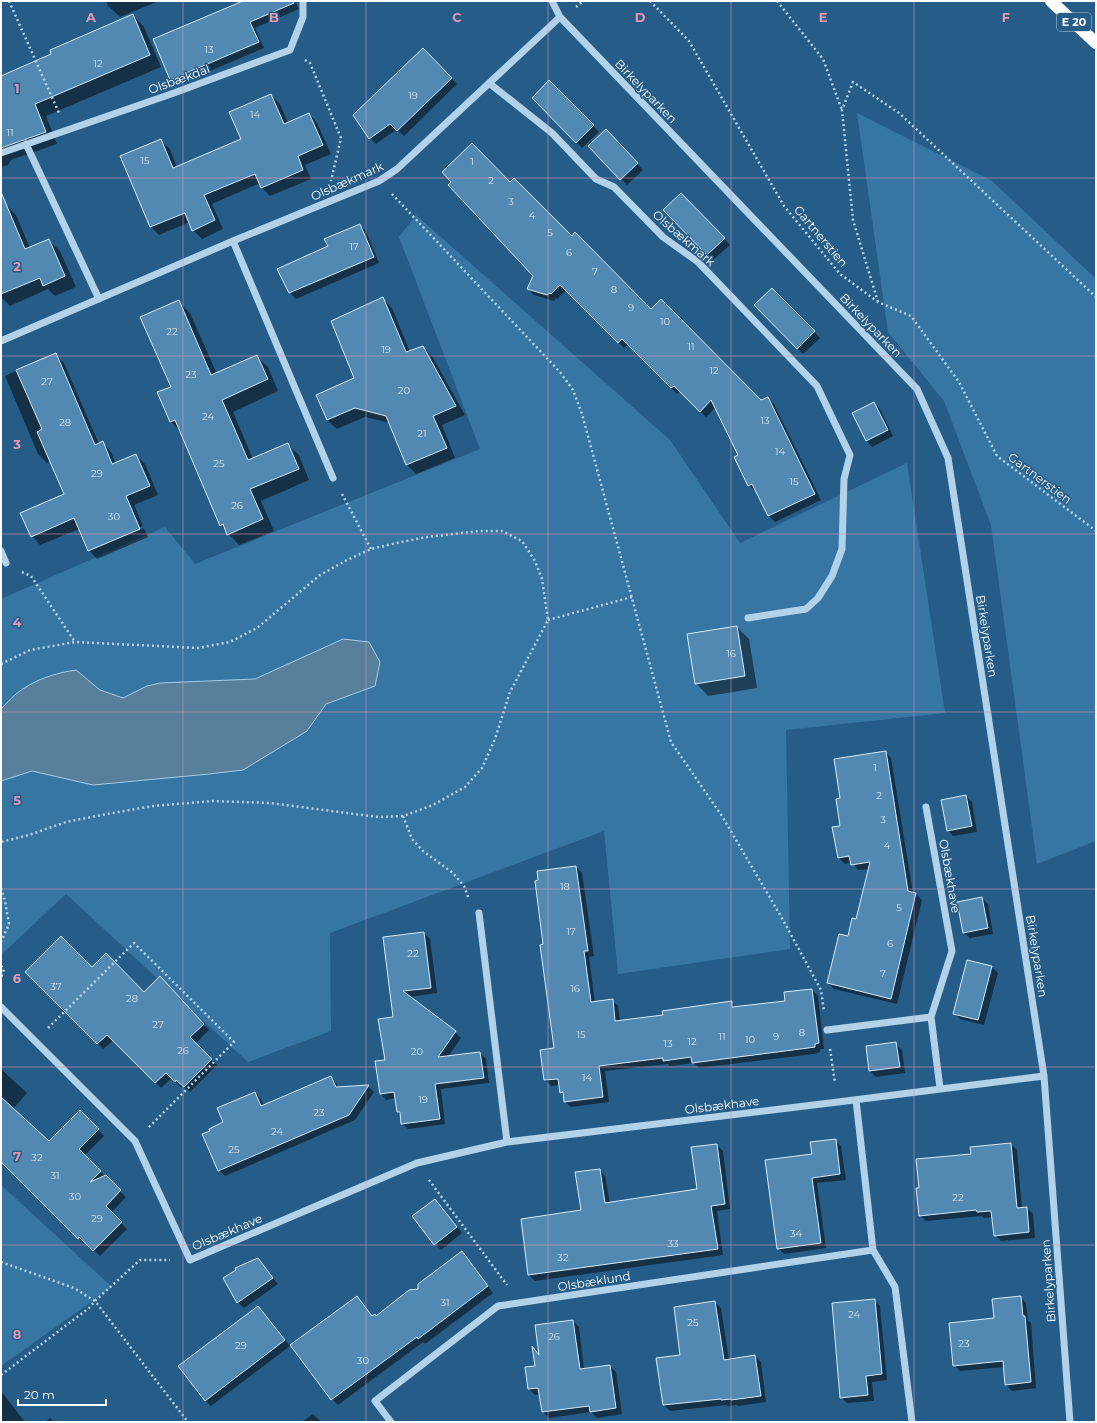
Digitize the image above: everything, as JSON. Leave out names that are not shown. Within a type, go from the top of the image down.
[{"type":"highway","name":"E 20","points":[[1051,1],[1096,43]]},
{"type":"street","points":[[290,50],[303,17],[303,1]]},
{"type":"street","name":"Birkelyparken","points":[[552,1],[560,17],[917,389],[948,458],[1044,1076],[1070,1422]]},
{"type":"street","name":"Olsbækmark","points":[[1,341],[233,241],[379,181],[397,169],[560,17]]},
{"type":"street","name":"Olsbækdal","points":[[1,152],[174,93],[290,50]]},
{"type":"street","name":"Olsbækmark","points":[[488,83],[552,133],[596,179],[614,187],[663,237],[698,262],[817,386],[850,455],[844,479],[842,549],[832,576],[818,598],[806,609],[748,618]]},
{"type":"street","points":[[26,144],[99,299]]},
{"type":"street","points":[[233,241],[333,478]]},
{"type":"street","points":[[1,551],[6,563]]},
{"type":"street","name":"Olsbækhave","points":[[926,807],[952,951],[931,1017],[940,1088]]},
{"type":"street","points":[[479,913],[507,1142]]},
{"type":"street","name":"Olsbækhave","points":[[1,1007],[135,1141],[190,1260],[417,1164],[507,1142],[1044,1076]]},
{"type":"street","points":[[827,1030],[931,1017]]},
{"type":"street","points":[[856,1100],[873,1250],[895,1287],[912,1422]]},
{"type":"street","name":"Olsbæklund","points":[[391,1422],[375,1401],[498,1306],[873,1250]]},
{"type":"path","points":[[9,1],[67,130]]},
{"type":"path","name":"Gartnerstien","points":[[650,1],[689,41],[784,206],[840,274],[878,302],[911,316],[959,382],[997,456],[1096,532]]},
{"type":"path","points":[[777,1],[823,59],[842,110],[853,220],[878,302]]},
{"type":"path","points":[[290,50],[310,63],[341,138],[326,202]]},
{"type":"path","points":[[842,110],[853,82],[899,113],[1096,297]]},
{"type":"path","points":[[379,181],[560,372],[573,390],[582,414],[671,742],[722,816],[783,920],[820,990],[838,1102]]},
{"type":"path","points":[[333,478],[371,549]]},
{"type":"path","points":[[1,664],[30,650],[75,642],[198,648],[230,642],[257,628],[320,574],[371,549],[427,537],[479,531],[502,531],[522,541],[535,561],[542,579],[548,620],[510,692],[495,739],[482,768],[464,787],[433,805],[403,816],[378,818],[270,803],[214,801],[153,806],[66,822],[29,835],[1,842]]},
{"type":"path","points":[[6,563],[31,576],[75,642]]},
{"type":"path","points":[[548,620],[632,597]]},
{"type":"path","points":[[403,816],[412,839],[423,851],[453,873],[464,886],[470,902],[479,913]]},
{"type":"path","points":[[1,888],[9,924],[1,942]]},
{"type":"path","points":[[36,1041],[134,943],[234,1042],[135,1141]]},
{"type":"path","points":[[1,966],[4,969],[1,978]]},
{"type":"path","points":[[417,1164],[520,1303]]},
{"type":"path","points":[[1,1375],[89,1308],[140,1260],[190,1260]]},
{"type":"path","points":[[1,1262],[74,1288],[95,1301],[188,1422]]},
{"type":"shaded area","points":[[857,113],[992,181],[1096,279],[1096,841],[1037,864],[991,525],[944,401],[888,332]]},
{"type":"shaded area","points":[[416,215],[670,440],[740,543],[907,463],[945,713],[786,730],[790,949],[618,974],[604,831],[330,933],[331,1031],[248,1062],[66,894],[1,955],[1,599],[165,527],[195,564],[480,449],[399,237]]},
{"type":"shaded area","points":[[343,639],[369,642],[380,662],[375,686],[326,704],[307,731],[243,770],[93,785],[32,771],[1,781],[1,709],[23,689],[44,678],[76,670],[100,690],[123,698],[147,686],[160,683],[255,679]]},
{"type":"shaded area","points":[[1,1185],[112,1287],[1,1366]]},
{"type":"building","points":[[243,1],[293,1],[294,3],[250,22],[259,42],[170,80],[153,39]]},
{"type":"building","points":[[133,14],[150,55],[35,104],[46,132],[1,148],[1,76],[51,54],[50,50]]},
{"type":"building","points":[[423,48],[452,78],[397,131],[390,124],[369,139],[353,115]]},
{"type":"building","points":[[549,80],[594,125],[576,143],[532,98]]},
{"type":"building","points":[[271,94],[284,124],[309,113],[323,145],[298,156],[303,170],[261,188],[255,174],[204,195],[215,220],[192,231],[185,213],[150,227],[120,156],[161,139],[173,168],[241,139],[229,112]]},
{"type":"building","points":[[606,129],[638,163],[620,180],[588,146]]},
{"type":"building","points":[[472,143],[510,182],[514,178],[572,236],[575,232],[651,309],[661,299],[761,400],[768,397],[815,494],[768,516],[752,484],[748,486],[734,457],[738,455],[711,400],[700,412],[674,386],[671,388],[622,339],[618,343],[560,285],[551,294],[550,293],[547,295],[527,289],[533,276],[448,185],[451,182],[442,172]]},
{"type":"building","points":[[1,192],[25,249],[49,239],[65,276],[43,286],[40,278],[1,294]]},
{"type":"building","points":[[681,193],[725,238],[707,255],[663,210]]},
{"type":"building","points":[[360,224],[374,257],[289,293],[277,269],[328,246],[324,239]]},
{"type":"building","points":[[772,288],[815,331],[797,349],[754,305]]},
{"type":"building","points":[[383,297],[406,352],[423,346],[456,406],[433,416],[447,448],[406,465],[386,416],[355,408],[327,420],[316,395],[354,378],[331,321]]},
{"type":"building","points":[[179,300],[211,375],[257,355],[268,379],[222,400],[248,460],[288,443],[299,469],[250,489],[263,519],[227,535],[223,524],[220,526],[175,420],[170,422],[157,392],[171,387],[140,317]]},
{"type":"building","points":[[56,353],[95,445],[103,441],[112,464],[136,454],[150,486],[126,496],[140,529],[88,551],[74,518],[31,537],[20,513],[64,494],[37,432],[42,429],[16,370]]},
{"type":"building","points":[[874,402],[888,430],[866,441],[852,413]]},
{"type":"building","points":[[737,626],[745,676],[695,684],[687,634]]},
{"type":"building","points":[[886,751],[908,891],[916,893],[891,999],[827,983],[839,934],[848,936],[852,918],[856,919],[870,862],[851,865],[849,856],[838,858],[832,827],[840,826],[836,799],[840,798],[834,759]]},
{"type":"building","points":[[966,795],[972,826],[947,831],[941,800]]},
{"type":"building","points":[[576,866],[588,951],[584,951],[591,1002],[613,999],[615,1021],[663,1015],[662,1011],[732,1001],[732,1007],[785,1001],[784,992],[812,989],[819,1043],[815,1044],[815,1047],[692,1063],[691,1057],[663,1061],[663,1058],[599,1066],[603,1097],[564,1102],[563,1092],[560,1093],[558,1079],[544,1080],[540,1050],[554,1048],[540,945],[543,944],[535,881],[538,880],[537,871]]},
{"type":"building","points":[[982,897],[988,928],[963,933],[957,902]]},
{"type":"building","points":[[424,932],[431,988],[403,991],[456,1031],[438,1057],[480,1052],[484,1078],[435,1084],[440,1119],[401,1124],[400,1112],[397,1112],[394,1092],[380,1094],[375,1061],[385,1060],[378,1019],[393,1017],[383,937]]},
{"type":"building","points":[[61,936],[92,967],[106,953],[144,992],[160,976],[204,1024],[190,1037],[212,1059],[184,1087],[176,1080],[175,1082],[166,1073],[155,1083],[107,1035],[97,1044],[25,972]]},
{"type":"building","points":[[967,960],[992,966],[978,1020],[953,1014]]},
{"type":"building","points":[[896,1042],[900,1067],[869,1071],[866,1046]]},
{"type":"building","points":[[331,1076],[336,1087],[369,1085],[349,1115],[218,1171],[202,1134],[210,1131],[209,1129],[223,1122],[217,1108],[255,1092],[261,1106]]},
{"type":"building","points":[[1,1097],[49,1141],[80,1110],[99,1129],[79,1149],[101,1171],[90,1182],[106,1175],[121,1190],[106,1206],[122,1222],[93,1251],[79,1237],[78,1239],[1,1162]]},
{"type":"building","points":[[836,1139],[840,1174],[812,1178],[821,1243],[777,1249],[765,1160],[812,1154],[810,1142]]},
{"type":"building","points":[[1011,1143],[1017,1208],[1027,1207],[1029,1232],[994,1236],[991,1211],[977,1212],[976,1210],[919,1216],[916,1188],[919,1188],[916,1159],[971,1154],[970,1147]]},
{"type":"building","points":[[717,1144],[725,1204],[711,1206],[718,1249],[528,1275],[521,1219],[581,1210],[575,1172],[600,1169],[605,1203],[697,1189],[691,1147]]},
{"type":"building","points":[[435,1199],[457,1227],[434,1245],[412,1216]]},
{"type":"building","points":[[462,1251],[488,1286],[418,1339],[417,1337],[331,1400],[290,1345],[357,1296],[372,1316],[375,1314],[376,1316],[409,1290],[418,1289],[418,1284]]},
{"type":"building","points":[[258,1258],[273,1278],[237,1303],[223,1278],[236,1270],[235,1268]]},
{"type":"building","points":[[1021,1296],[1023,1316],[1025,1316],[1031,1382],[1005,1385],[1003,1361],[953,1366],[949,1323],[994,1318],[992,1299]]},
{"type":"building","points":[[875,1299],[882,1374],[866,1376],[868,1395],[840,1398],[832,1303]]},
{"type":"building","points":[[715,1301],[724,1360],[755,1355],[761,1396],[731,1400],[721,1399],[663,1405],[656,1358],[680,1355],[674,1307]]},
{"type":"building","points":[[258,1306],[285,1340],[205,1401],[178,1366]]},
{"type":"building","points":[[573,1320],[580,1369],[610,1365],[616,1408],[590,1412],[589,1406],[542,1412],[538,1388],[528,1389],[525,1367],[535,1366],[532,1346],[539,1355],[535,1325]]}]
